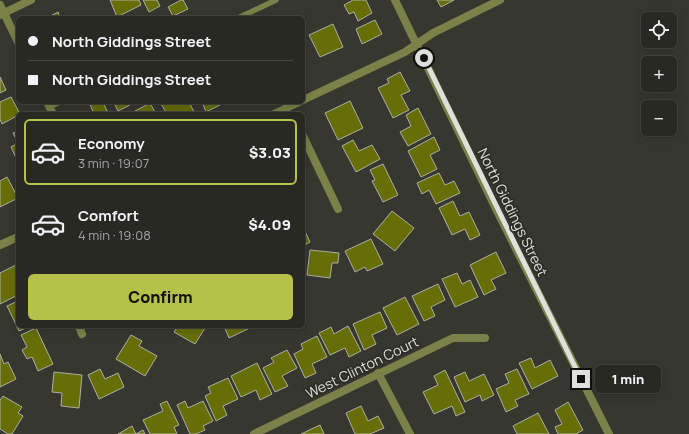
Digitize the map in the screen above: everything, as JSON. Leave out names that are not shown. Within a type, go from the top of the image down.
[{"type":"street","points":[[16,38],[1,11],[31,0]]},
{"type":"street","name":"North Giddings Street","points":[[395,0],[498,213],[608,434]]},
{"type":"street","points":[[305,99],[405,52],[433,33],[500,0]]},
{"type":"street","points":[[305,140],[338,209]]},
{"type":"street","points":[[0,246],[16,238]]},
{"type":"street","name":"West Clinton Court","points":[[254,434],[453,338],[485,338]]},
{"type":"street","points":[[378,373],[410,434]]},
{"type":"lane","points":[[242,16],[276,0]]},
{"type":"building","points":[[110,0],[139,0],[141,5],[117,16]]},
{"type":"building","points":[[143,0],[157,0],[160,6],[149,12]]},
{"type":"building","points":[[183,0],[188,9],[173,16],[168,7]]},
{"type":"building","points":[[353,0],[366,0],[372,13],[358,21],[354,12],[349,14],[344,5]]},
{"type":"building","points":[[437,0],[454,0],[441,7]]},
{"type":"building","points":[[58,12],[59,16],[51,16]]},
{"type":"building","points":[[375,20],[382,34],[362,44],[356,29]]},
{"type":"building","points":[[333,24],[343,47],[320,57],[309,35]]},
{"type":"building","points":[[400,72],[410,91],[401,95],[409,110],[393,118],[378,88],[389,83],[387,79]]},
{"type":"building","points":[[0,77],[6,90],[0,93]]},
{"type":"building","points":[[11,97],[19,112],[16,112],[16,116],[2,124],[0,119],[0,102]]},
{"type":"building","points":[[350,101],[363,128],[338,140],[325,113]]},
{"type":"building","points":[[90,104],[104,104],[107,111],[103,112],[93,112]]},
{"type":"building","points":[[114,104],[130,105],[118,111]]},
{"type":"building","points":[[151,104],[155,112],[136,112],[135,111]]},
{"type":"building","points":[[161,104],[190,104],[194,112],[166,112]]},
{"type":"building","points":[[203,104],[220,104],[220,105],[206,112]]},
{"type":"building","points":[[418,108],[431,134],[408,146],[400,132],[411,126],[406,115]]},
{"type":"building","points":[[16,132],[16,139],[13,133]]},
{"type":"building","points":[[434,137],[440,150],[430,155],[437,169],[421,177],[408,151]]},
{"type":"building","points":[[353,140],[359,151],[372,145],[380,159],[356,172],[342,146]]},
{"type":"building","points":[[16,144],[16,158],[11,147]]},
{"type":"building","points":[[383,164],[398,195],[383,202],[372,181],[375,180],[370,170]]},
{"type":"building","points":[[439,173],[445,185],[454,181],[460,193],[436,204],[429,190],[422,194],[417,183]]},
{"type":"building","points":[[7,177],[16,194],[16,199],[0,207],[0,181]]},
{"type":"building","points":[[453,201],[460,216],[469,212],[480,235],[470,240],[465,229],[452,235],[439,208]]},
{"type":"building","points":[[392,211],[414,228],[395,251],[373,234]]},
{"type":"building","points":[[305,231],[310,242],[305,245]]},
{"type":"building","points":[[371,239],[383,264],[367,271],[365,267],[355,272],[345,251]]},
{"type":"building","points":[[310,250],[339,253],[338,263],[332,263],[330,278],[307,275]]},
{"type":"building","points":[[496,252],[506,273],[491,280],[496,289],[484,295],[470,265]]},
{"type":"building","points":[[16,265],[16,296],[0,304],[0,273]]},
{"type":"building","points":[[457,273],[462,284],[470,280],[478,297],[455,307],[442,279]]},
{"type":"building","points":[[438,284],[445,300],[431,307],[435,316],[424,321],[412,296]]},
{"type":"building","points":[[405,297],[419,324],[397,335],[383,308]]},
{"type":"building","points":[[16,302],[16,325],[7,306]]},
{"type":"building","points":[[380,312],[387,328],[372,335],[376,344],[364,350],[353,324]]},
{"type":"building","points":[[348,326],[361,351],[349,357],[345,348],[330,355],[319,333],[331,327],[334,334]]},
{"type":"building","points":[[18,328],[26,328],[19,331]]},
{"type":"building","points":[[36,328],[53,364],[38,371],[32,357],[27,359],[22,350],[27,347],[21,335]]},
{"type":"building","points":[[177,328],[205,328],[195,344],[174,332]]},
{"type":"building","points":[[225,328],[250,328],[229,338]]},
{"type":"building","points":[[131,335],[142,341],[139,346],[157,356],[145,376],[116,359]]},
{"type":"building","points":[[317,336],[327,357],[312,364],[316,373],[305,378],[294,354],[303,349],[301,344]]},
{"type":"building","points":[[287,350],[297,368],[282,376],[288,386],[275,392],[263,368],[274,362],[271,358]]},
{"type":"building","points":[[0,354],[4,364],[8,362],[16,379],[0,387]]},
{"type":"building","points":[[531,358],[535,368],[550,360],[558,376],[532,389],[519,363]]},
{"type":"building","points":[[257,363],[272,394],[260,400],[256,390],[241,397],[231,376]]},
{"type":"building","points":[[100,369],[105,379],[118,373],[124,387],[99,399],[88,375]]},
{"type":"building","points":[[517,369],[529,394],[515,400],[518,406],[506,412],[496,389],[509,383],[505,374]]},
{"type":"building","points":[[445,370],[465,412],[456,416],[452,406],[434,414],[423,392],[438,385],[434,376]]},
{"type":"building","points":[[54,372],[82,375],[79,408],[61,406],[62,393],[52,392]]},
{"type":"building","points":[[465,372],[469,381],[484,374],[494,395],[482,401],[480,395],[465,402],[454,377]]},
{"type":"building","points":[[228,378],[238,399],[223,406],[227,415],[216,421],[205,396],[211,393],[208,387]]},
{"type":"building","points":[[3,396],[22,407],[18,413],[23,416],[12,434],[8,434],[0,429],[0,400]]},
{"type":"building","points":[[167,401],[179,425],[174,427],[177,434],[150,434],[143,420],[163,411],[160,404]]},
{"type":"building","points":[[185,401],[188,408],[203,401],[213,421],[203,426],[205,430],[196,434],[190,434],[177,405]]},
{"type":"building","points":[[568,402],[583,430],[576,434],[558,434],[555,427],[562,424],[555,410]]},
{"type":"building","points":[[361,406],[368,421],[378,416],[384,428],[370,434],[355,434],[346,413]]},
{"type":"building","points":[[538,413],[549,434],[517,434],[513,426]]},
{"type":"building","points":[[320,425],[324,434],[301,434]]},
{"type":"building","points":[[132,426],[136,434],[118,434]]},
{"type":"building","points":[[143,430],[145,434],[136,434]]},
{"type":"route","points":[[424,58],[498,213],[581,379]]}]
